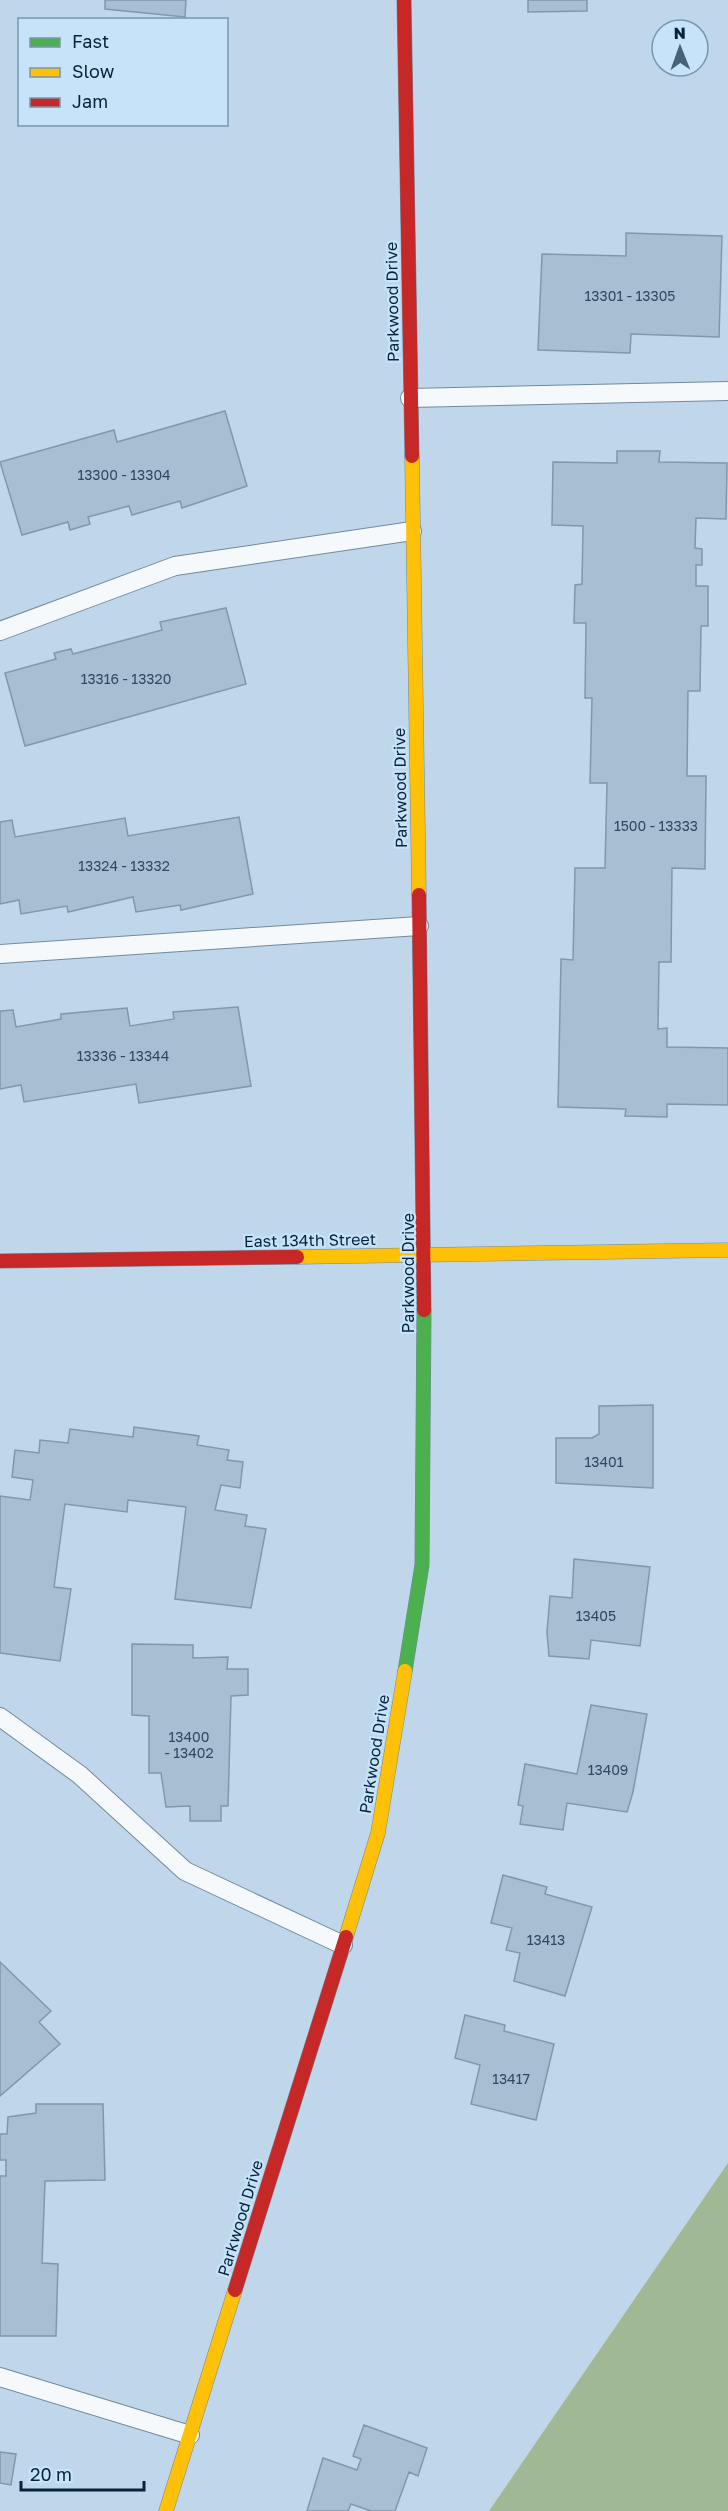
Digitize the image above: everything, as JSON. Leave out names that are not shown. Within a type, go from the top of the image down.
[{"type":"street","name":"Parkwood Drive","points":[[166,2511],[378,1833],[422,1565],[425,1254],[404,0]]},
{"type":"street","name":"East 134th Street","points":[[0,1262],[728,1250]]},
{"type":"lane","points":[[410,398],[728,391]]},
{"type":"lane","points":[[0,631],[175,566],[412,531]]},
{"type":"lane","points":[[0,954],[419,926]]},
{"type":"lane","points":[[0,1717],[80,1776],[185,1871],[343,1945]]},
{"type":"lane","points":[[0,2377],[190,2435]]},
{"type":"green space","points":[[728,2163],[728,2511],[489,2511]]},
{"type":"building","points":[[105,0],[186,0],[185,17],[105,9]]},
{"type":"building","points":[[528,0],[587,0],[587,11],[528,12]]},
{"type":"building","points":[[626,233],[722,236],[719,337],[631,334],[630,353],[538,350],[542,254],[626,256]]},
{"type":"building","points":[[225,411],[247,486],[182,508],[180,501],[132,515],[129,506],[88,517],[90,524],[70,530],[68,522],[22,535],[0,462],[114,430],[117,442]]},
{"type":"building","points":[[617,451],[660,451],[659,462],[727,463],[726,519],[696,518],[695,548],[702,549],[702,565],[696,565],[696,586],[708,586],[708,626],[701,626],[700,691],[688,691],[687,776],[706,776],[705,869],[672,868],[671,962],[659,962],[658,1029],[667,1028],[667,1047],[728,1048],[728,1105],[667,1104],[667,1117],[625,1116],[626,1109],[558,1107],[561,959],[573,960],[575,868],[605,868],[607,783],[590,783],[592,698],[585,698],[586,623],[574,623],[575,585],[582,584],[583,526],[552,525],[553,462],[617,463]]},
{"type":"building","points":[[226,608],[246,684],[25,746],[5,673],[56,659],[54,653],[71,649],[73,654],[162,630],[160,622]]},
{"type":"building","points":[[239,817],[253,894],[181,910],[180,905],[136,912],[133,897],[68,912],[67,906],[21,914],[19,900],[0,904],[0,822],[12,820],[15,837],[125,818],[128,836]]},
{"type":"building","points":[[238,1007],[251,1086],[139,1103],[136,1084],[24,1102],[21,1085],[0,1089],[0,1011],[13,1010],[16,1027],[61,1019],[61,1014],[127,1008],[130,1026],[174,1019],[173,1012]]},
{"type":"building","points":[[653,1405],[653,1488],[556,1483],[556,1438],[592,1438],[599,1434],[599,1406]]},
{"type":"building","points":[[134,1427],[199,1436],[197,1445],[229,1450],[227,1460],[243,1462],[240,1488],[221,1485],[215,1510],[247,1515],[245,1526],[266,1529],[251,1608],[175,1599],[186,1507],[128,1500],[127,1512],[65,1504],[54,1587],[71,1589],[60,1661],[0,1653],[0,1496],[30,1500],[33,1480],[12,1477],[15,1450],[39,1453],[40,1440],[68,1443],[70,1429],[133,1437]]},
{"type":"building","points":[[574,1559],[650,1567],[640,1646],[591,1640],[589,1659],[549,1656],[547,1632],[550,1596],[572,1598]]},
{"type":"building","points":[[132,1644],[193,1645],[193,1658],[228,1657],[227,1669],[248,1669],[248,1695],[231,1696],[228,1806],[221,1806],[221,1821],[190,1821],[190,1806],[166,1807],[161,1773],[149,1773],[149,1716],[132,1715]]},
{"type":"building","points":[[591,1705],[647,1714],[633,1792],[627,1812],[567,1803],[563,1830],[520,1824],[523,1806],[518,1805],[525,1764],[577,1774]]},
{"type":"building","points":[[503,1875],[547,1887],[545,1894],[592,1907],[565,1996],[514,1981],[520,1953],[506,1950],[512,1928],[491,1923]]},
{"type":"building","points":[[0,1962],[51,2011],[39,2022],[60,2044],[0,2096]]},
{"type":"building","points":[[465,2015],[505,2025],[504,2031],[554,2044],[536,2120],[471,2104],[480,2065],[455,2058]]},
{"type":"building","points":[[36,2104],[103,2104],[105,2180],[45,2181],[42,2263],[58,2264],[56,2336],[0,2336],[0,2176],[6,2176],[6,2160],[0,2160],[0,2134],[7,2134],[8,2117],[36,2113]]},
{"type":"building","points":[[364,2425],[427,2448],[418,2476],[409,2472],[395,2511],[371,2511],[351,2504],[348,2511],[307,2511],[323,2458],[357,2470],[361,2459],[353,2456]]},
{"type":"building","points":[[0,2452],[16,2454],[11,2485],[0,2483]]},
{"type":"traffic: fast","points":[[405,1671],[422,1565],[424,1310]]},
{"type":"traffic: slow","points":[[412,456],[419,895]]},
{"type":"traffic: slow","points":[[297,1257],[728,1250]]},
{"type":"traffic: slow","points":[[346,1937],[378,1833],[405,1671]]},
{"type":"traffic: slow","points":[[166,2511],[235,2290]]},
{"type":"traffic: jam","points":[[404,0],[412,456]]},
{"type":"traffic: jam","points":[[419,895],[424,1310]]},
{"type":"traffic: jam","points":[[0,1261],[297,1257]]},
{"type":"traffic: jam","points":[[235,2290],[346,1937]]}]
